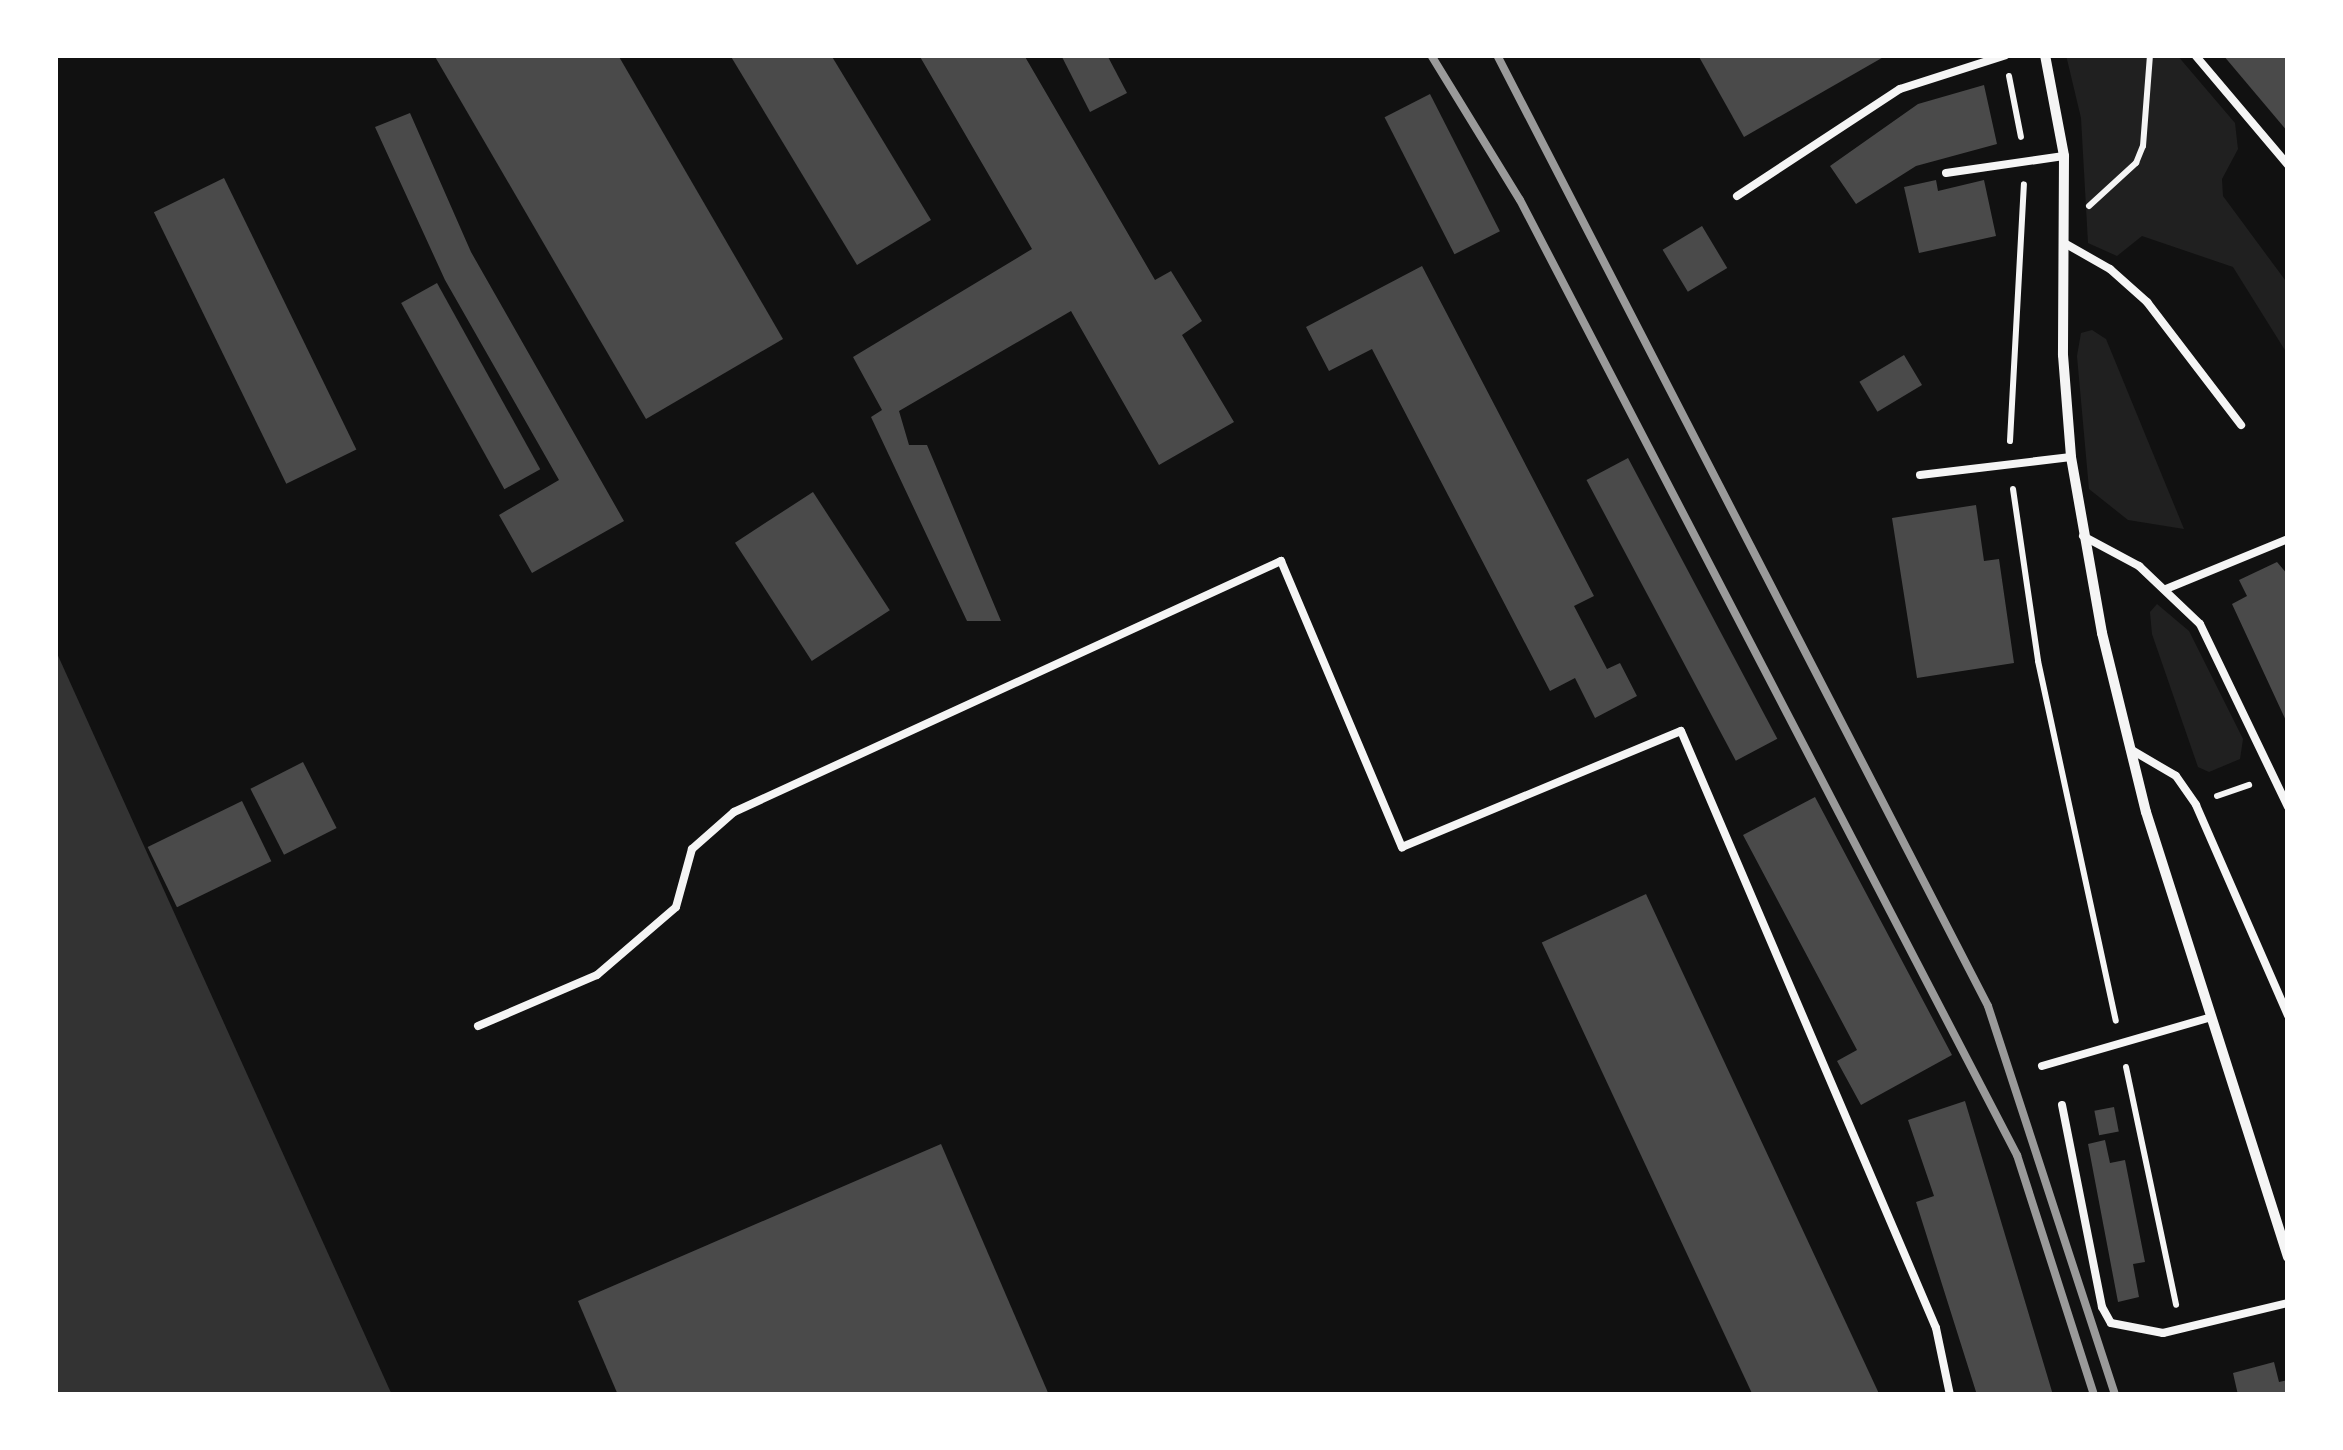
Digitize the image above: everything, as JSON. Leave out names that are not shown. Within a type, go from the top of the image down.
[{"type":"street","points":[[2044,55],[2064,156],[2071,457],[2083,536],[2130,750],[2208,1018],[2288,1257]]},
{"type":"lane","points":[[1737,196],[1900,89],[2005,55]]},
{"type":"lane","points":[[2195,55],[2288,165]]},
{"type":"lane","points":[[1946,173],[2023,158],[2064,156]]},
{"type":"lane","points":[[2066,244],[2110,269],[2146,302],[2241,424]]},
{"type":"lane","points":[[1920,475],[2071,457]]},
{"type":"lane","points":[[2083,536],[2166,589],[2200,624],[2288,806]]},
{"type":"lane","points":[[2166,589],[2288,539]]},
{"type":"lane","points":[[478,1026],[597,974],[676,907],[692,848],[734,812],[1281,561],[1402,847],[1681,730],[1936,1328],[1950,1395]]},
{"type":"lane","points":[[2130,750],[2176,776],[2196,805],[2288,1016]]},
{"type":"lane","points":[[2042,1066],[2208,1018]]},
{"type":"lane","points":[[2062,1105],[2102,1307],[2123,1330],[2181,1329],[2288,1303]]},
{"type":"path","points":[[2005,55],[2023,158],[2009,463],[2038,662],[2181,1329]]},
{"type":"path","points":[[2066,244],[2089,205],[2136,163],[2150,55]]},
{"type":"shaded area","points":[[2066,55],[2177,55],[2235,123],[2238,149],[2222,179],[2223,196],[2288,284],[2288,355],[2233,267],[2142,236],[2117,256],[2088,243],[2081,118]]},
{"type":"shaded area","points":[[2092,330],[2106,339],[2184,529],[2128,520],[2089,489],[2077,356],[2081,333]]},
{"type":"shaded area","points":[[2157,604],[2189,631],[2243,739],[2240,759],[2209,772],[2198,767],[2152,634],[2150,612]]},
{"type":"shaded area","points":[[55,649],[392,1395],[55,1395]]},
{"type":"building","points":[[434,55],[618,55],[783,339],[646,419]]},
{"type":"building","points":[[730,55],[831,55],[931,220],[857,265]]},
{"type":"building","points":[[919,55],[1024,55],[1155,280],[1171,271],[1202,321],[1182,335],[1234,422],[1159,465],[1071,311],[899,411],[909,445],[927,445],[1001,621],[967,621],[871,417],[882,410],[853,357],[1032,249]]},
{"type":"building","points":[[1061,55],[1107,55],[1127,93],[1090,112]]},
{"type":"building","points":[[1698,55],[1887,55],[1744,137]]},
{"type":"building","points":[[2223,55],[2288,55],[2288,132]]},
{"type":"building","points":[[1984,85],[1997,144],[1916,166],[1856,204],[1830,166],[1918,104]]},
{"type":"building","points":[[1430,94],[1500,231],[1454,254],[1385,117]]},
{"type":"building","points":[[410,113],[471,252],[624,521],[532,573],[499,515],[559,480],[445,280],[375,127]]},
{"type":"building","points":[[224,178],[356,449],[286,484],[154,212]]},
{"type":"building","points":[[1936,180],[1938,191],[1984,180],[1996,236],[1919,253],[1904,187]]},
{"type":"building","points":[[1702,226],[1727,268],[1688,292],[1663,250]]},
{"type":"building","points":[[1422,266],[1594,596],[1574,606],[1607,669],[1620,663],[1637,696],[1595,718],[1575,678],[1550,691],[1372,349],[1329,371],[1306,327]]},
{"type":"building","points":[[437,283],[540,469],[504,489],[401,303]]},
{"type":"building","points":[[1904,355],[1922,385],[1877,412],[1859,382]]},
{"type":"building","points":[[1628,458],[1777,739],[1736,761],[1587,480]]},
{"type":"building","points":[[813,492],[890,610],[812,661],[735,543]]},
{"type":"building","points":[[1976,505],[1984,561],[1999,559],[2014,663],[1917,678],[1892,518]]},
{"type":"building","points":[[2277,562],[2288,575],[2288,725],[2232,604],[2247,596],[2239,580]]},
{"type":"building","points":[[303,762],[337,828],[284,855],[250,789]]},
{"type":"building","points":[[1815,797],[1952,1055],[1861,1105],[1837,1061],[1857,1050],[1743,835]]},
{"type":"building","points":[[242,801],[271,861],[177,907],[148,847]]},
{"type":"building","points":[[1646,894],[1880,1395],[1753,1395],[1542,943]]},
{"type":"building","points":[[1965,1101],[2053,1395],[1977,1395],[1916,1202],[1934,1196],[1908,1120]]},
{"type":"building","points":[[2114,1107],[2119,1132],[2099,1135],[2094,1111]]},
{"type":"building","points":[[2105,1140],[2110,1163],[2125,1160],[2145,1262],[2133,1264],[2139,1297],[2118,1302],[2088,1144]]},
{"type":"building","points":[[941,1144],[1049,1395],[618,1395],[578,1301]]},
{"type":"building","points":[[2274,1362],[2279,1382],[2288,1380],[2288,1395],[2238,1395],[2233,1373]]},
{"type":"railway","points":[[1431,55],[1520,200],[2017,1155],[2094,1395]]},
{"type":"railway","points":[[1497,55],[1988,1006],[2115,1395]]}]
